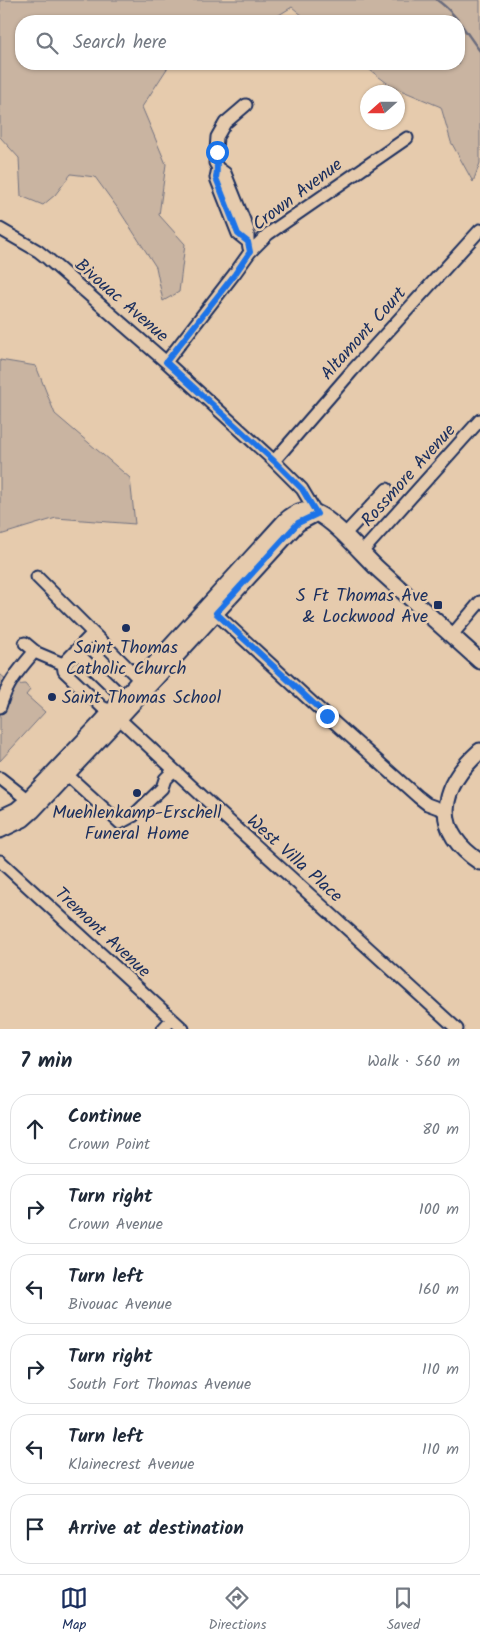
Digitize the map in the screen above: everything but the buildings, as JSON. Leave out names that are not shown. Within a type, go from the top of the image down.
[{"type":"main road","points":[[0,830],[23,819],[63,770],[212,609],[292,515],[300,511],[307,510],[326,519],[480,661]]},
{"type":"main road","points":[[115,715],[123,697],[143,683]]},
{"type":"main road","points":[[480,751],[456,777],[451,787],[446,811],[448,825],[456,842],[480,862]]},
{"type":"main road","points":[[0,818],[17,810],[63,770]]},
{"type":"street","points":[[246,105],[225,123],[217,137],[216,166],[226,173],[248,230],[249,247]]},
{"type":"street","name":"Crown Avenue","points":[[166,362],[235,274],[249,247],[284,221],[407,138]]},
{"type":"street","name":"Bivouac Avenue","points":[[0,229],[48,259],[166,362],[302,489],[317,514]]},
{"type":"street","name":"Altamont Court","points":[[274,461],[352,371],[480,230]]},
{"type":"street","name":"Rossmore Avenue","points":[[362,552],[480,420]]},
{"type":"street","points":[[344,535],[387,490]]},
{"type":"street","points":[[37,577],[143,683]]},
{"type":"street","points":[[452,635],[480,602]]},
{"type":"street","points":[[212,609],[419,798],[427,804],[446,811]]},
{"type":"street","points":[[25,642],[35,651],[63,664],[93,633]]},
{"type":"street","points":[[0,707],[4,692],[12,678],[35,651]]},
{"type":"street","points":[[76,652],[123,697]]},
{"type":"street","name":"West Villa Place","points":[[63,664],[64,671],[102,706],[115,715],[457,1029]]},
{"type":"street","points":[[63,770],[120,823],[133,816],[162,788],[165,779],[174,770]]},
{"type":"street","points":[[0,778],[28,800]]},
{"type":"street","name":"Tremont Avenue","points":[[0,861],[183,1029]]},
{"type":"street","points":[[164,1029],[172,1019]]},
{"type":"shaded area","points":[[0,0],[480,0],[480,163],[473,182],[451,142],[441,107],[405,92],[405,85],[390,85],[370,70],[465,70],[465,15],[302,15],[292,7],[279,15],[15,15],[15,70],[166,70],[142,107],[166,164],[159,215],[185,244],[179,292],[163,301],[156,267],[95,177],[71,174],[55,195],[43,205],[21,196],[19,158],[0,137]]},
{"type":"shaded area","points":[[0,360],[36,366],[55,414],[130,478],[135,524],[56,518],[0,535]]},
{"type":"shaded area","points":[[0,674],[11,682],[25,684],[30,690],[26,695],[45,712],[0,761]]},
{"type":"waterway","points":[[437,0],[453,15]]},
{"type":"waterway","points":[[465,31],[480,51]]},
{"type":"place","name":"S Ft Thomas Ave & Lockwood Ave","points":[[438,605]]},
{"type":"place","name":"Saint Thomas Catholic Church","points":[[126,628]]},
{"type":"place","name":"Saint Thomas School","points":[[52,697]]},
{"type":"place","name":"Muehlenkamp-Erschell Funeral Home","points":[[137,793]]},
{"type":"route","points":[[217,152],[215,163],[218,168],[216,178],[238,234],[248,242],[250,252],[166,362],[302,489],[317,514],[298,523],[216,613],[327,716]]}]
